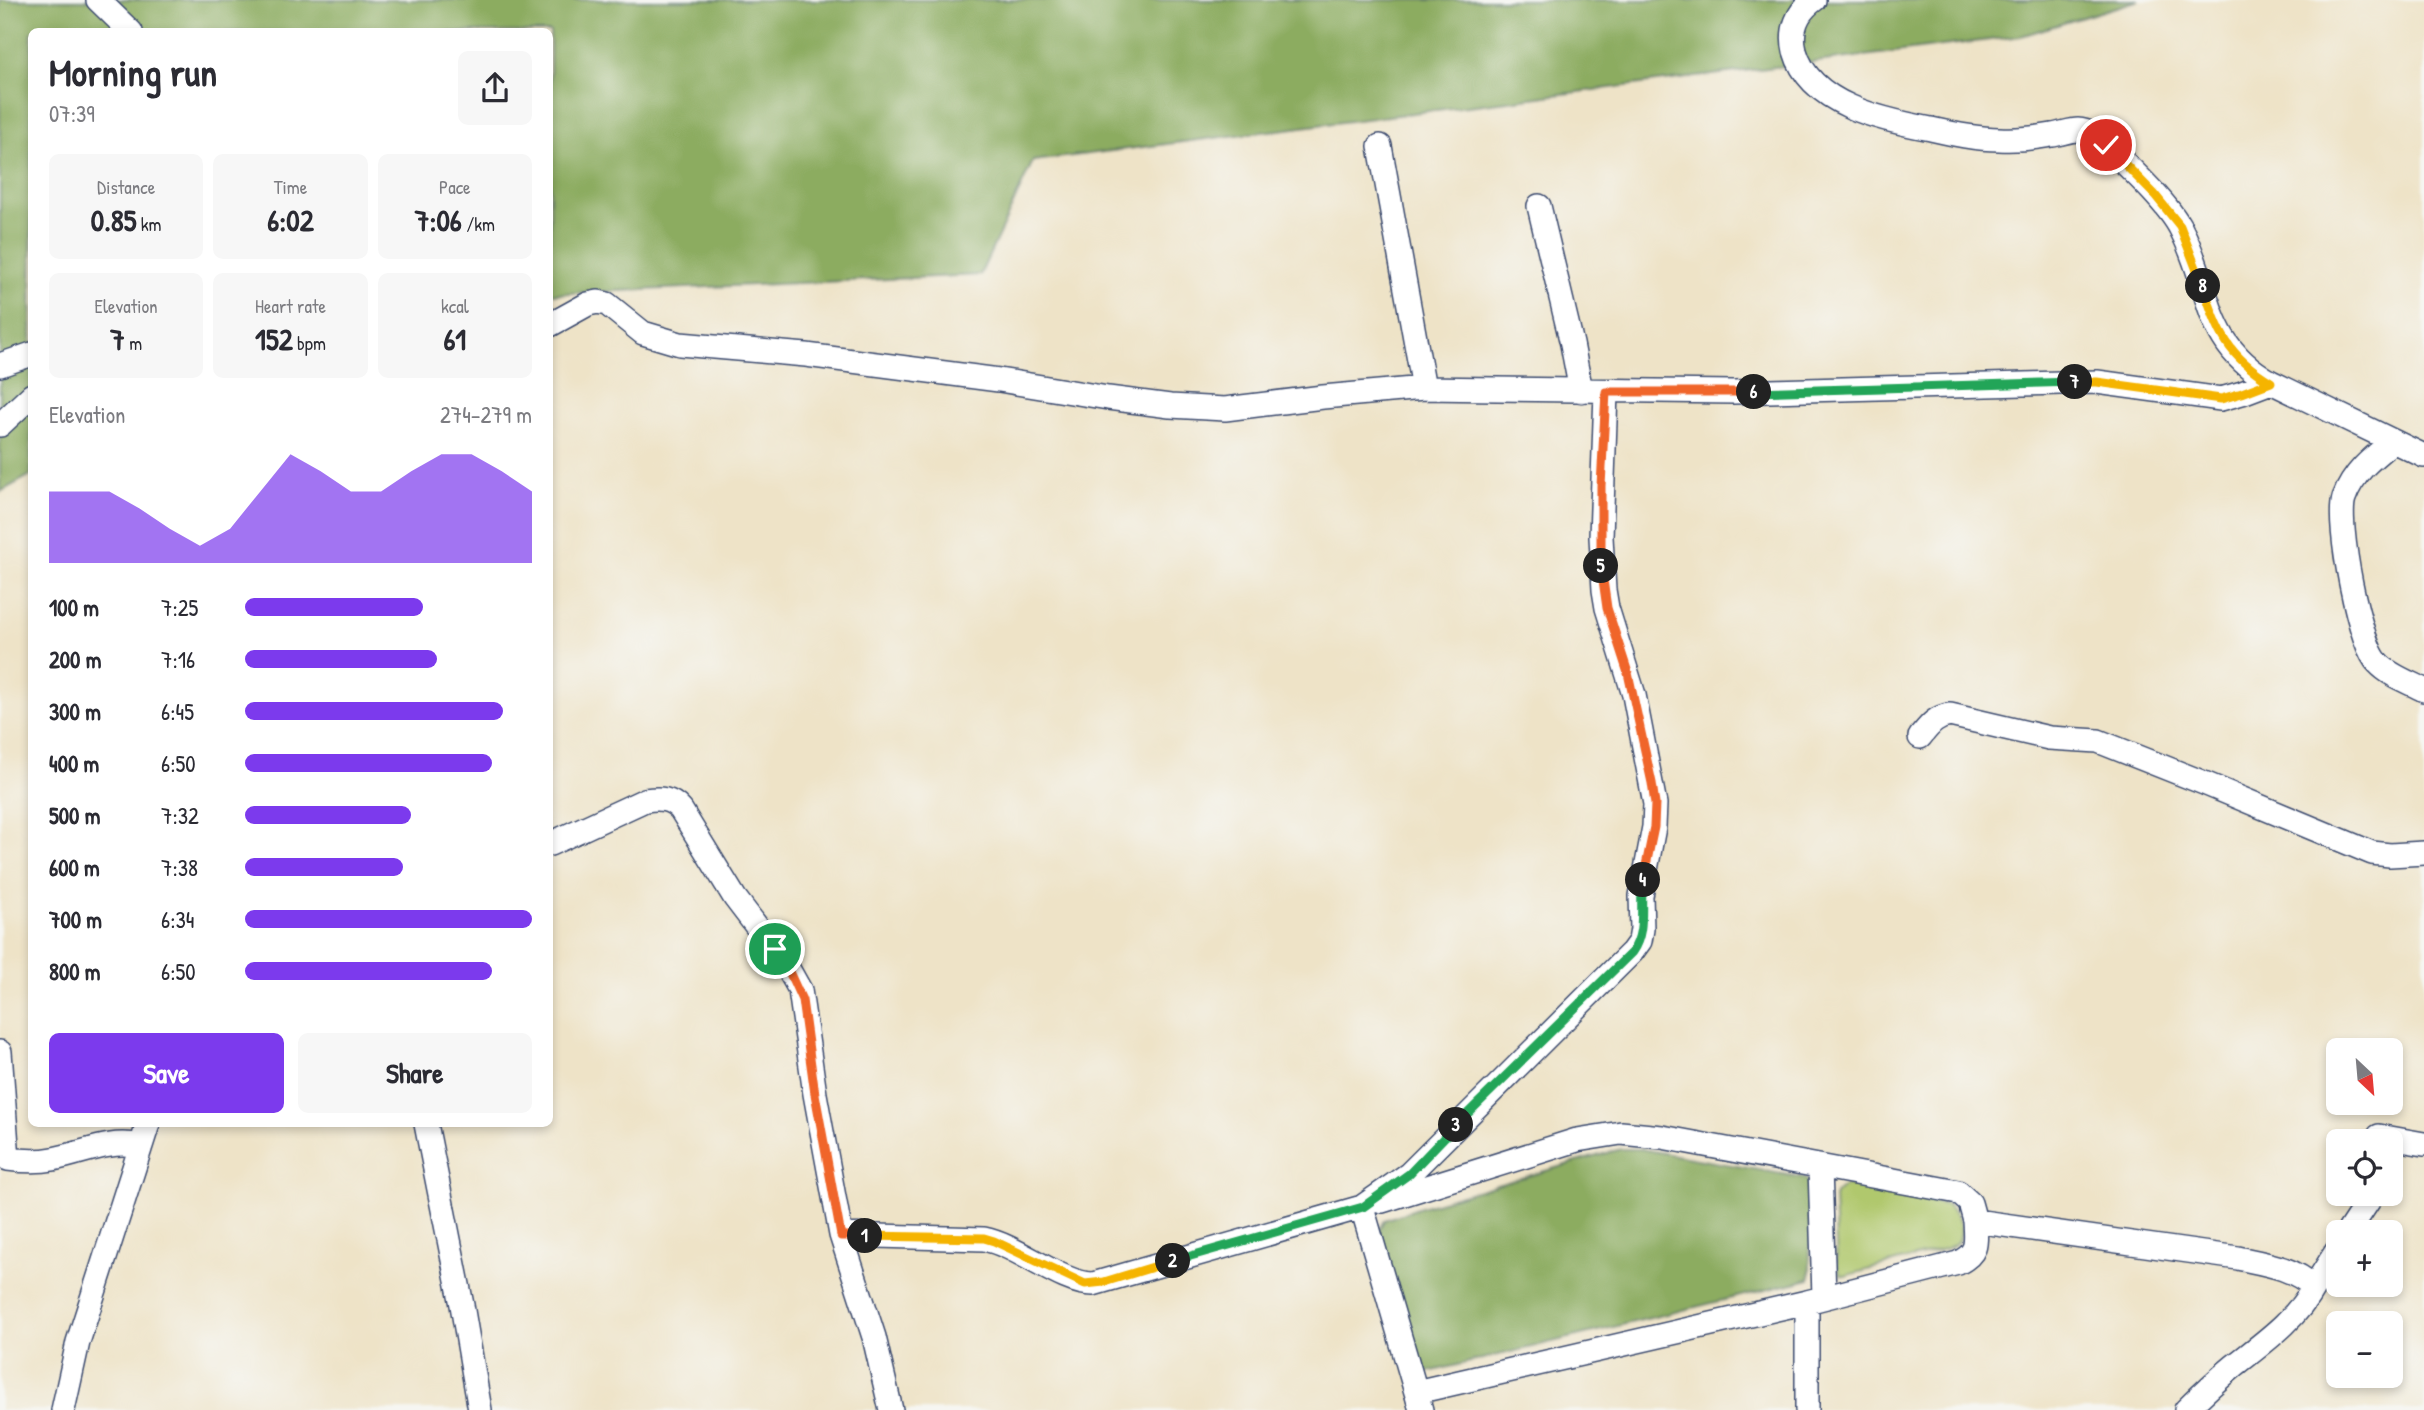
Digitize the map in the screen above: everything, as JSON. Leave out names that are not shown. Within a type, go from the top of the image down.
[{"type":"street","points":[[98,0],[127,28]]},
{"type":"street","points":[[1814,0],[1805,6],[1794,27],[1793,37],[1799,61],[1810,79],[1854,108],[1875,118],[1977,137],[2025,139],[2078,130],[2098,137],[2155,195],[2180,226],[2224,342],[2243,362],[2271,382],[2424,456]]},
{"type":"street","points":[[1380,146],[1424,388]]},
{"type":"street","points":[[1539,206],[1581,391]]},
{"type":"street","points":[[553,323],[588,304],[598,302],[607,304],[643,333],[680,344],[806,355],[1170,406],[1226,409],[1424,388],[1734,393],[2097,382],[2221,399],[2271,382]]},
{"type":"street","points":[[0,365],[28,355]]},
{"type":"street","points":[[1363,1207],[1409,1174],[1640,942],[1641,896],[1654,827],[1655,804],[1633,695],[1604,590],[1601,537],[1606,392]]},
{"type":"street","points":[[0,425],[28,399]]},
{"type":"street","points":[[2392,442],[2367,462],[2357,475],[2347,490],[2341,515],[2354,595],[2363,637],[2370,653],[2378,664],[2390,673],[2424,690]]},
{"type":"street","points":[[1920,737],[1935,720],[1950,715],[2049,738],[2098,741],[2372,853],[2424,853]]},
{"type":"street","points":[[553,843],[645,800],[668,800],[681,810],[735,898],[786,965],[800,990],[815,1094],[841,1236],[883,1367],[891,1410]]},
{"type":"street","points":[[0,1052],[4,1158],[26,1161],[55,1159],[93,1147],[124,1142],[141,1146]]},
{"type":"street","points":[[63,1410],[78,1342],[147,1127]]},
{"type":"street","points":[[427,1127],[480,1410]]},
{"type":"street","points":[[841,1236],[984,1238],[1076,1281],[1093,1284],[1363,1207],[1577,1140],[1621,1133],[1662,1137],[1958,1192],[1970,1203],[1976,1239],[1974,1251],[1969,1258],[1931,1271],[1419,1401],[1363,1207]]},
{"type":"street","points":[[2403,1140],[2424,1144]]},
{"type":"street","points":[[1807,1410],[1816,1299],[1820,1167]]},
{"type":"street","points":[[1975,1221],[2238,1258],[2281,1267],[2305,1278],[2314,1287]]},
{"type":"street","points":[[2186,1410],[2288,1322],[2307,1299],[2326,1268]]},
{"type":"green space","points":[[0,0],[2139,0],[2021,36],[1033,161],[980,275],[553,294],[553,28],[28,28],[28,477],[0,492]]},
{"type":"green space","points":[[1621,1149],[1641,1149],[1805,1178],[1810,1192],[1810,1279],[1425,1373],[1420,1367],[1379,1230],[1384,1220]]},
{"type":"green space","points":[[1844,1186],[1948,1205],[1961,1228],[1959,1239],[1948,1248],[1841,1275],[1837,1265],[1834,1197]]},
{"type":"route","points":[[775,949],[800,990],[815,1094],[841,1236],[984,1238],[1076,1281],[1093,1284],[1363,1207],[1409,1174],[1640,942],[1641,896],[1654,827],[1655,804],[1628,673],[1607,608],[1604,590],[1601,486],[1606,392],[1734,393],[2097,382],[2221,399],[2271,382],[2243,362],[2224,342],[2180,226],[2155,195],[2106,145]]}]
